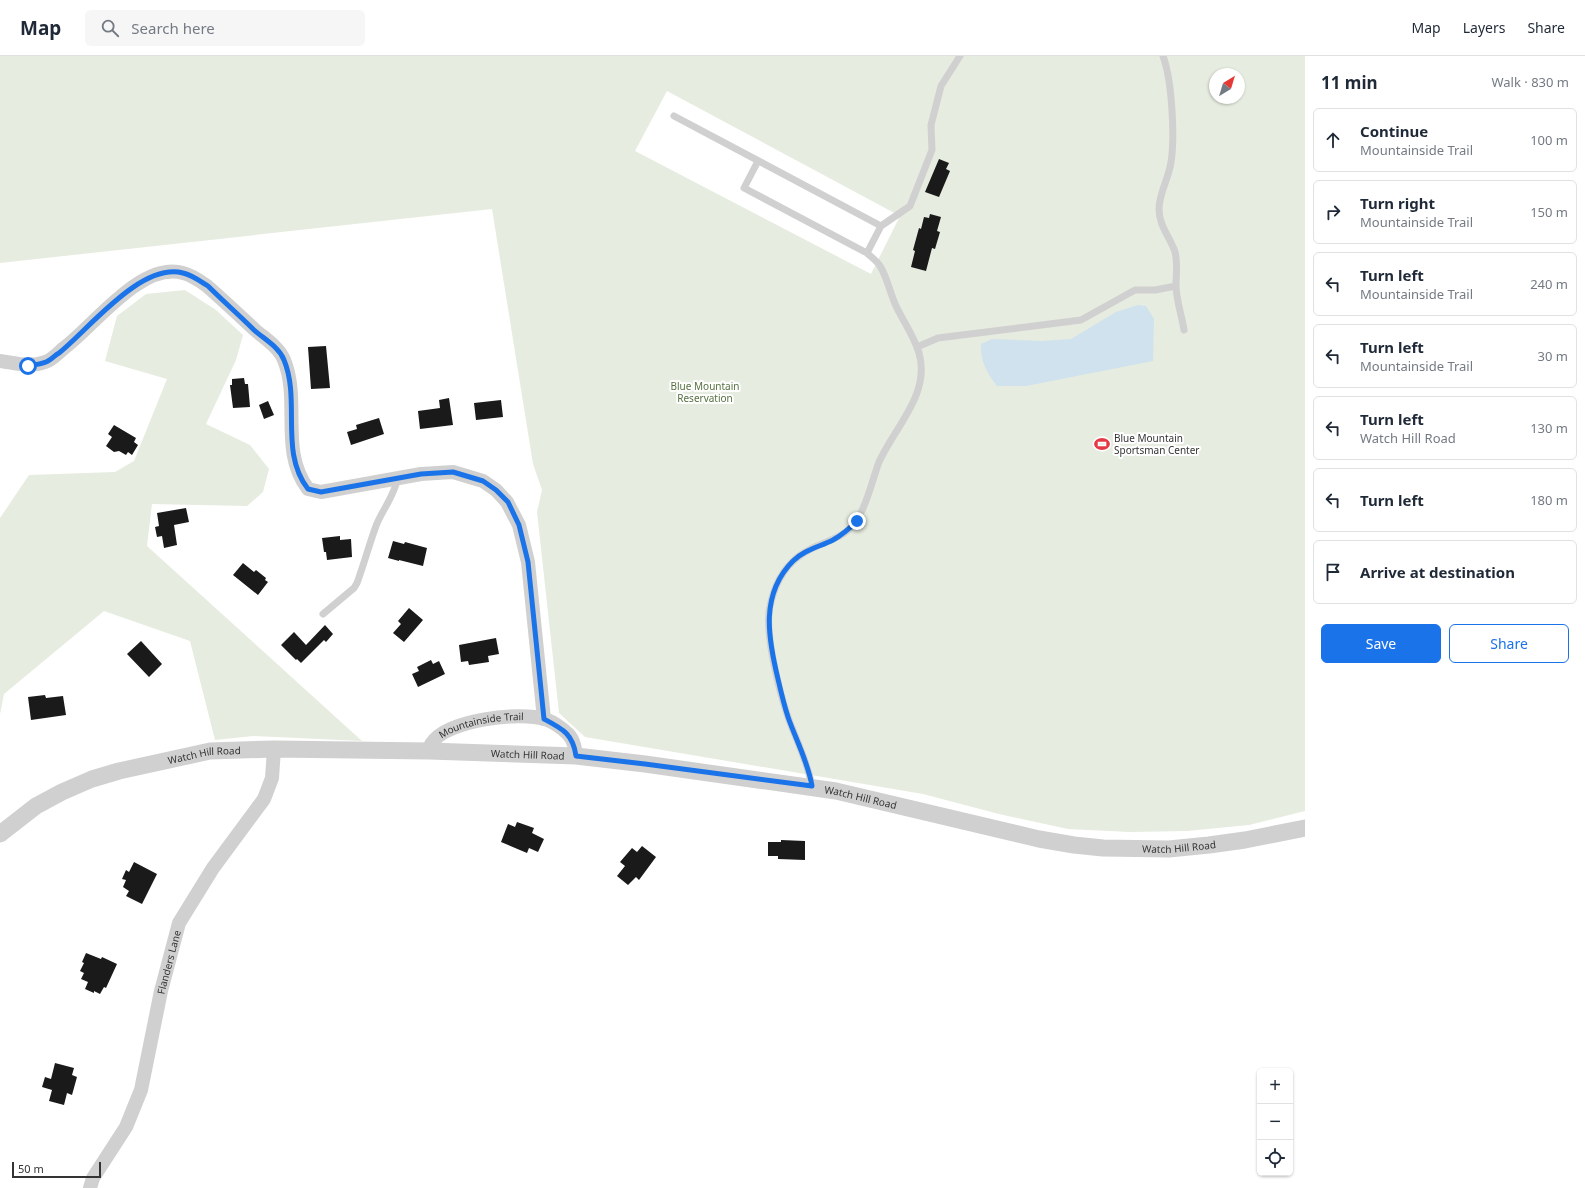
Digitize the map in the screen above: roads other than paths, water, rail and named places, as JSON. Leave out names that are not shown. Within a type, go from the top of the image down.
[{"type":"street","points":[[0,361],[28,366],[46,362],[70,344],[136,284],[163,273],[170,272],[183,273],[196,278],[208,286],[273,345],[284,358],[289,378],[295,464],[300,479],[308,489],[321,492],[421,474],[453,472],[483,481],[496,490],[508,502],[519,525],[528,562],[544,719]]},
{"type":"street","name":"Mountainside Trail","points":[[429,751],[431,744],[445,732],[465,724],[487,718],[507,717],[544,719],[558,726],[568,734],[574,744],[576,756]]},
{"type":"street","name":"Watch Hill Road","points":[[0,834],[36,806],[62,792],[92,779],[119,770],[210,751],[274,749],[429,751],[576,756],[645,764],[812,786],[874,799],[1038,839],[1103,848],[1169,848],[1209,845],[1245,840],[1305,828]]},
{"type":"street","name":"Flanders Lane","points":[[90,1188],[93,1178],[126,1127],[140,1090],[161,991],[179,923],[213,868],[264,799],[272,778],[274,749]]},
{"type":"lane","points":[[867,253],[880,226],[910,206],[932,150],[931,125],[941,86],[960,56]]},
{"type":"lane","points":[[1163,56],[1170,90],[1173,147],[1171,163],[1160,201],[1159,211],[1160,221],[1175,252],[1177,270],[1176,286],[1184,330]]},
{"type":"lane","points":[[674,116],[880,226]]},
{"type":"lane","points":[[758,161],[744,188],[867,253],[880,265],[896,306],[917,347],[921,368],[918,389],[908,413],[882,456],[857,521],[847,531],[832,540],[808,550],[793,560],[780,576],[769,607],[771,651],[788,716],[810,773],[812,786]]},
{"type":"lane","points":[[917,347],[938,338],[1081,320],[1135,290],[1155,290],[1176,286]]},
{"type":"lane","points":[[323,614],[354,588],[357,583],[375,527],[383,509],[396,487],[397,479]]},
{"type":"water","points":[[1138,305],[1146,306],[1154,319],[1153,361],[1026,386],[997,386],[990,376],[983,361],[981,344],[992,339],[1041,341],[1071,339],[1116,312]]},
{"type":"place","name":"Blue Mountain Sportsman Center","points":[[1102,444]]},
{"type":"park label","name":"Blue Mountain Reservation","points":[[705,392]]}]
